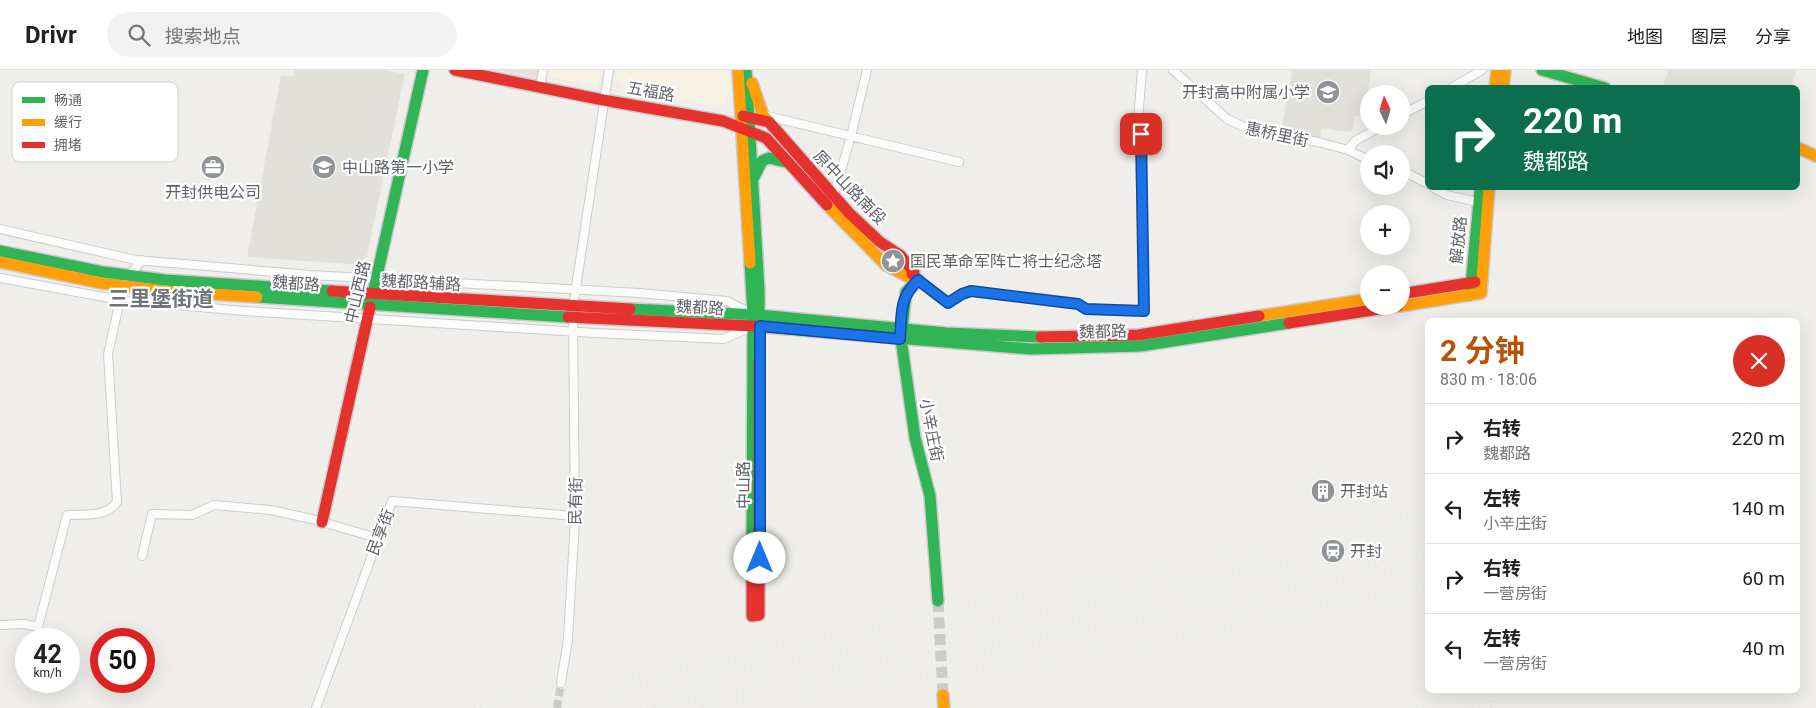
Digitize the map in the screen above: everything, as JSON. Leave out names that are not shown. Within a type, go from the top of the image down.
[{"type":"main road","name":"中山西路","points":[[322,522],[423,70]]},
{"type":"main road","name":"五福路","points":[[455,70],[603,100],[723,120]]},
{"type":"main road","name":"中山路","points":[[738,70],[746,123],[753,181],[756,320],[759,616],[752,616],[756,320],[746,123],[747,70]]},
{"type":"main road","points":[[747,70],[755,96],[766,119]]},
{"type":"main road","points":[[1494,85],[1497,70]]},
{"type":"main road","points":[[1503,85],[1505,70]]},
{"type":"main road","points":[[1542,70],[1594,85]]},
{"type":"main road","name":"原中山路南段","points":[[723,120],[746,123],[766,119],[833,197],[880,242],[900,255],[914,272],[915,277],[909,277],[886,264],[830,208],[766,138],[746,123]]},
{"type":"main road","points":[[1800,149],[1816,156]]},
{"type":"main road","points":[[753,181],[762,161],[774,157],[787,162]]},
{"type":"main road","name":"解放路","points":[[1476,294],[1482,281],[1481,190]]},
{"type":"main road","name":"解放路","points":[[1476,294],[1470,283],[1482,204],[1487,190]]},
{"type":"main road","name":"魏都路","points":[[0,251],[127,281]]},
{"type":"main road","name":"魏都路","points":[[0,262],[127,281],[573,312],[756,320],[1031,349],[1140,346],[1360,312]]},
{"type":"main road","name":"小辛庄街","points":[[915,277],[906,292],[904,300],[901,334],[915,438],[930,496],[938,601]]},
{"type":"main road","points":[[1410,293],[1482,281]]},
{"type":"main road","name":"魏都路","points":[[1410,304],[1476,294]]},
{"type":"main road","name":"魏都路","points":[[901,334],[1030,337],[1138,335],[1360,300]]},
{"type":"main road","points":[[943,695],[944,708]]},
{"type":"street","points":[[540,87],[543,70]]},
{"type":"street","name":"民有街","points":[[561,683],[568,631],[575,516],[573,312],[608,70]]},
{"type":"street","points":[[830,208],[851,136],[867,70]]},
{"type":"street","points":[[915,277],[948,303],[962,294],[971,291],[1078,304],[1086,309],[1144,311],[1139,108],[1142,70]]},
{"type":"street","name":"惠桥里街","points":[[1173,70],[1227,119],[1237,125],[1266,134],[1318,142],[1348,150],[1360,156]]},
{"type":"street","points":[[1456,85],[1482,70]]},
{"type":"street","points":[[1410,110],[1425,103]]},
{"type":"street","points":[[766,119],[851,136],[959,162]]},
{"type":"street","points":[[1348,150],[1355,141],[1366,135]]},
{"type":"street","points":[[1410,175],[1425,182]]},
{"type":"street","points":[[1438,190],[1447,195],[1482,204]]},
{"type":"street","name":"魏都路辅路","points":[[0,229],[142,260],[376,279],[727,301],[756,320]]},
{"type":"street","points":[[0,625],[24,624],[38,627],[68,515],[100,514],[111,510],[118,502],[108,354],[120,300],[127,281],[142,260]]},
{"type":"street","points":[[0,278],[120,300],[573,332],[724,339],[756,320]]},
{"type":"street","name":"民享街","points":[[316,708],[392,500],[575,516]]},
{"type":"street","points":[[142,556],[151,516],[157,512],[187,515],[214,505],[271,510],[377,538]]},
{"type":"shaded area","name":"中山路第一小学","points":[[295,70],[384,70],[405,74],[365,265],[247,257],[281,75],[293,77]]},
{"type":"shaded area","points":[[496,70],[539,70],[537,79]]},
{"type":"shaded area","points":[[547,70],[601,70],[597,86],[545,76]]},
{"type":"shaded area","points":[[616,70],[727,70],[731,78],[726,103],[720,107],[625,88],[617,78]]},
{"type":"shaded area","name":"开封高中附属小学","points":[[1292,70],[1371,70],[1369,85],[1360,85],[1360,115],[1354,117],[1353,130],[1348,132],[1322,128],[1320,140],[1281,133]]},
{"type":"shaded area","points":[[1668,70],[1796,70],[1792,85],[1664,85]]},
{"type":"tunnel","points":[[938,601],[943,695]]},
{"type":"tunnel","points":[[557,708],[561,683]]},
{"type":"railway","points":[[1800,488],[1816,485]]},
{"type":"railway","points":[[1800,498],[1816,494]]},
{"type":"railway","points":[[1800,509],[1816,505]]},
{"type":"railway","points":[[474,708],[603,685],[1100,579],[1425,514]]},
{"type":"railway","points":[[599,693],[1012,619],[1161,588],[1425,538]]},
{"type":"railway","points":[[647,708],[1338,569],[1425,554]]},
{"type":"railway","points":[[992,646],[1425,564]]},
{"type":"railway","points":[[913,676],[1025,664],[1425,588]]},
{"type":"railway","points":[[702,708],[1040,645]]},
{"type":"railway","points":[[1416,708],[1448,693]]},
{"type":"railway","points":[[1472,708],[1485,693]]},
{"type":"railway","points":[[1491,708],[1498,693]]},
{"type":"traffic: fast","points":[[370,307],[423,70]]},
{"type":"traffic: fast","points":[[746,70],[759,290],[759,361]]},
{"type":"traffic: fast","points":[[1542,70],[1594,85]]},
{"type":"traffic: fast","points":[[754,177],[762,161],[769,158],[786,162]]},
{"type":"traffic: fast","points":[[1470,295],[1480,192]]},
{"type":"traffic: fast","points":[[0,251],[103,272],[165,280],[332,291]]},
{"type":"traffic: fast","points":[[750,263],[753,314],[752,554]]},
{"type":"traffic: fast","points":[[912,274],[918,280],[906,292],[901,339],[915,438],[930,496],[938,601]]},
{"type":"traffic: fast","points":[[257,297],[568,317]]},
{"type":"traffic: fast","points":[[630,309],[760,315],[946,333],[1041,337]]},
{"type":"traffic: fast","points":[[873,336],[1031,349],[1140,346],[1289,323]]},
{"type":"traffic: slow","points":[[738,70],[750,263]]},
{"type":"traffic: slow","points":[[1495,85],[1497,70]]},
{"type":"traffic: slow","points":[[1503,85],[1505,70]]},
{"type":"traffic: slow","points":[[752,83],[763,115],[769,122]]},
{"type":"traffic: slow","points":[[1800,149],[1816,156]]},
{"type":"traffic: slow","points":[[1410,305],[1481,293],[1489,190]]},
{"type":"traffic: slow","points":[[827,205],[886,265],[909,277],[912,274]]},
{"type":"traffic: slow","points":[[0,262],[101,283],[164,291],[257,297]]},
{"type":"traffic: slow","points":[[1259,316],[1360,300]]},
{"type":"traffic: slow","points":[[943,695],[944,708]]},
{"type":"traffic: jam","points":[[455,70],[603,100],[723,121],[766,138],[827,205]]},
{"type":"traffic: jam","points":[[743,116],[769,122],[849,213],[880,242],[900,255],[914,272],[912,274]]},
{"type":"traffic: jam","points":[[1410,293],[1475,282]]},
{"type":"traffic: jam","points":[[332,291],[630,309]]},
{"type":"traffic: jam","points":[[322,522],[370,307]]},
{"type":"traffic: jam","points":[[1289,323],[1360,312]]},
{"type":"traffic: jam","points":[[1041,337],[1138,335],[1259,316]]},
{"type":"traffic: jam","points":[[568,317],[753,326],[873,336]]},
{"type":"traffic: jam","points":[[752,554],[752,616],[759,615],[759,361]]},
{"type":"place","name":"开封高中附属小学","points":[[1328,92]]},
{"type":"place","name":"开封供电公司","points":[[213,167]]},
{"type":"place","name":"中山路第一小学","points":[[324,167]]},
{"type":"place","name":"国民革命军阵亡将士纪念塔","points":[[893,261]]},
{"type":"place","name":"开封站","points":[[1323,491]]},
{"type":"place","name":"开封","points":[[1333,551]]},
{"type":"district","name":"三里堡街道","points":[[161,299]]},
{"type":"route","points":[[760,558],[760,326],[900,339],[906,292],[918,280],[948,303],[962,294],[971,291],[1078,304],[1084,309],[1144,311],[1141,134]]}]
